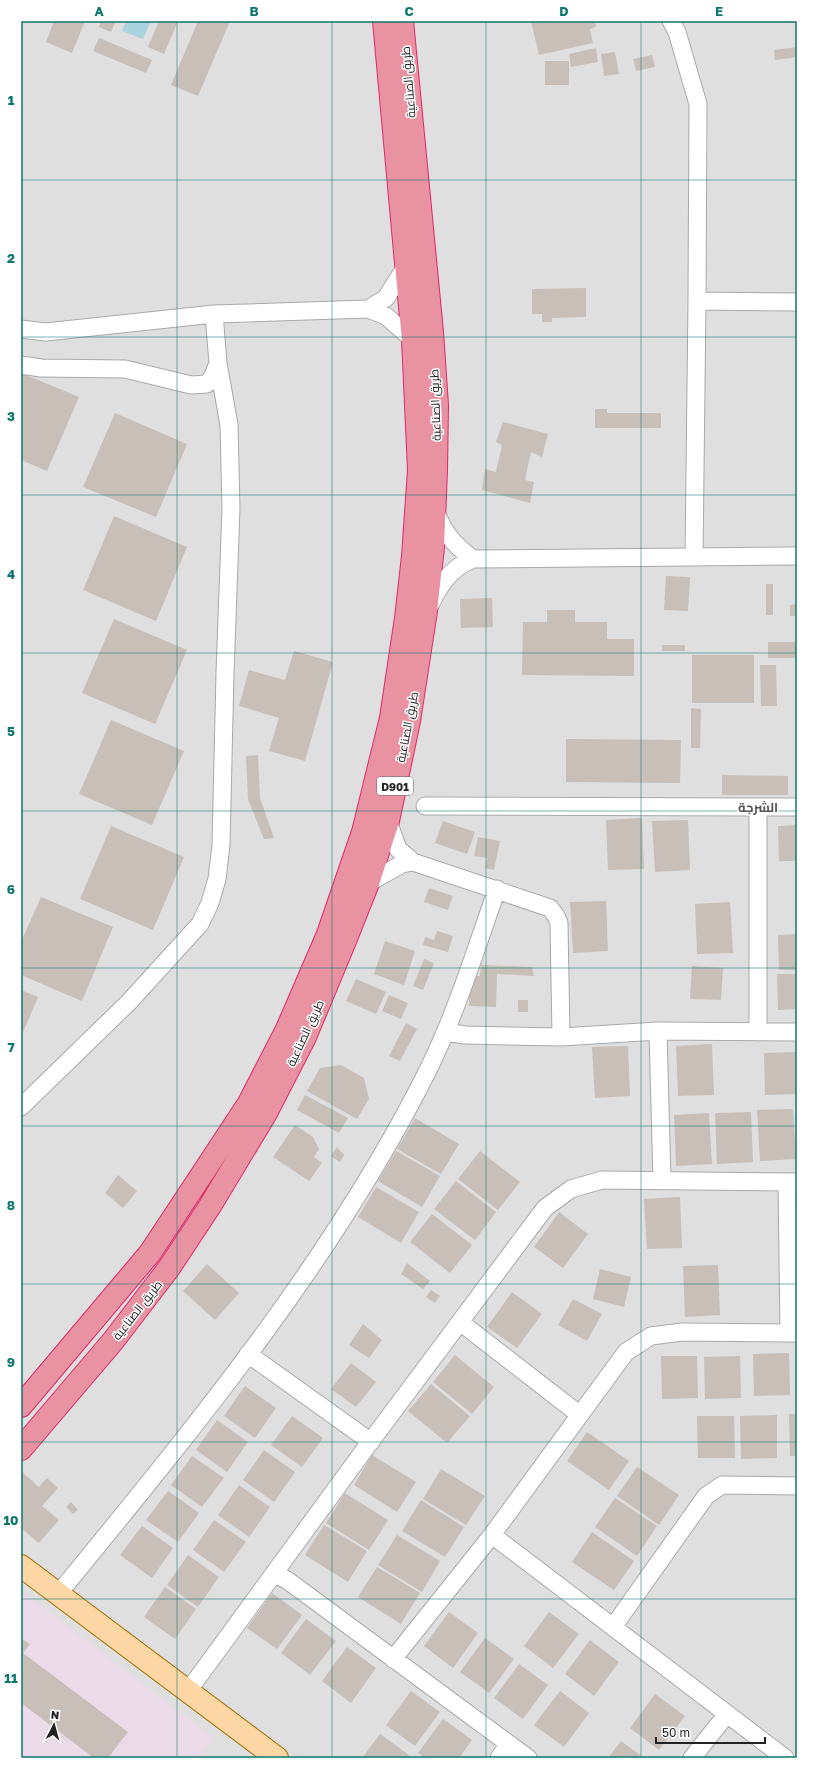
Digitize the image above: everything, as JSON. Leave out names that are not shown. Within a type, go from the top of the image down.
[{"type":"highway","name":"طريق الصناعية","points":[[21,1406],[150,1253],[249,1103],[287,1029],[328,934],[363,832],[391,718],[414,556],[418,470],[413,340],[384,21]]},
{"type":"highway","name":"طريق الصناعية","points":[[21,1449],[122,1329],[170,1268],[210,1206],[266,1112],[305,1037],[368,883],[388,821],[409,720],[426,611],[435,510],[437,404],[406,26]]},
{"type":"main road","points":[[21,1566],[277,1758]]},
{"type":"street","points":[[671,21],[677,32],[698,104],[694,556]]},
{"type":"street","points":[[368,309],[386,298],[406,266]]},
{"type":"street","points":[[697,301],[797,302]]},
{"type":"street","points":[[21,329],[46,332],[214,314],[368,309],[386,316],[413,340]]},
{"type":"street","points":[[21,1107],[129,1002],[200,924],[210,903],[217,879],[221,845],[231,508],[229,425],[218,363],[214,314]]},
{"type":"street","points":[[21,364],[41,368],[125,369],[191,386],[208,384],[218,363]]},
{"type":"street","points":[[435,510],[441,525],[449,538],[473,559]]},
{"type":"street","points":[[426,611],[435,594],[451,571],[462,563],[473,559],[797,556]]},
{"type":"street","points":[[426,806],[797,807]]},
{"type":"street","points":[[758,807],[758,1032]]},
{"type":"street","points":[[388,821],[398,849],[413,862],[550,908],[556,916],[558,923],[562,1037]]},
{"type":"street","points":[[368,883],[402,864],[413,862]]},
{"type":"street","points":[[59,1593],[146,1486],[248,1354],[311,1266],[369,1178],[429,1068],[446,1032],[497,889]]},
{"type":"street","points":[[658,1031],[662,1181]]},
{"type":"street","points":[[446,1032],[465,1035],[562,1037],[658,1031],[797,1032]]},
{"type":"street","points":[[188,1691],[545,1208],[571,1189],[602,1180],[792,1182],[793,1333],[682,1332],[651,1336],[626,1352],[492,1535],[393,1659]]},
{"type":"street","points":[[460,1322],[580,1415]]},
{"type":"street","points":[[248,1354],[371,1442]]},
{"type":"street","points":[[613,1627],[706,1496],[722,1485],[797,1486]]},
{"type":"street","points":[[492,1535],[785,1758]]},
{"type":"street","points":[[274,1574],[287,1580],[528,1758]]},
{"type":"street","points":[[692,1758],[727,1714]]},
{"type":"street","points":[[500,1758],[509,1744]]},
{"type":"shaded area","points":[[21,21],[797,21],[797,1758],[21,1758]]},
{"type":"shaded area","points":[[21,1591],[214,1738],[198,1758],[21,1758]]},
{"type":"water","points":[[126,21],[151,21],[143,39],[122,31]]},
{"type":"building","points":[[54,21],[85,21],[72,53],[46,42]]},
{"type":"building","points":[[101,21],[116,21],[111,32],[99,27]]},
{"type":"building","points":[[159,21],[178,21],[164,54],[148,47]]},
{"type":"building","points":[[198,21],[230,21],[198,96],[171,85]]},
{"type":"building","points":[[531,21],[595,21],[596,27],[590,29],[593,43],[539,55]]},
{"type":"building","points":[[99,38],[152,60],[146,73],[93,51]]},
{"type":"building","points":[[797,47],[797,57],[775,60],[774,50]]},
{"type":"building","points":[[596,48],[598,62],[571,67],[569,54]]},
{"type":"building","points":[[615,52],[619,74],[604,76],[601,54]]},
{"type":"building","points":[[652,55],[655,67],[636,71],[633,59]]},
{"type":"building","points":[[545,61],[569,61],[569,85],[545,85]]},
{"type":"building","points":[[586,288],[586,317],[552,318],[552,322],[542,322],[542,314],[532,314],[532,289]]},
{"type":"building","points":[[21,373],[79,397],[47,471],[21,460]]},
{"type":"building","points":[[595,409],[607,409],[607,413],[661,413],[661,428],[595,428]]},
{"type":"building","points":[[115,413],[187,444],[156,517],[83,487]]},
{"type":"building","points":[[503,422],[548,434],[542,457],[531,452],[525,480],[534,482],[530,503],[482,490],[485,469],[496,472],[502,445],[496,442]]},
{"type":"building","points":[[114,516],[187,547],[156,621],[83,590]]},
{"type":"building","points":[[666,576],[690,577],[688,611],[664,610]]},
{"type":"building","points":[[766,584],[773,584],[773,615],[766,615]]},
{"type":"building","points":[[492,598],[493,627],[461,628],[460,599]]},
{"type":"building","points":[[797,604],[797,616],[790,616],[790,605]]},
{"type":"building","points":[[547,610],[575,610],[575,622],[607,622],[607,639],[634,639],[634,676],[522,675],[523,622],[547,622]]},
{"type":"building","points":[[114,619],[187,650],[155,724],[82,693]]},
{"type":"building","points":[[768,642],[797,642],[797,658],[768,658]]},
{"type":"building","points":[[662,645],[685,645],[685,651],[662,651]]},
{"type":"building","points":[[294,651],[333,662],[305,761],[269,751],[279,718],[239,706],[249,670],[285,680]]},
{"type":"building","points":[[692,655],[754,655],[754,703],[692,703]]},
{"type":"building","points":[[760,665],[776,665],[777,706],[761,706]]},
{"type":"building","points":[[691,708],[701,709],[700,748],[691,748]]},
{"type":"building","points":[[111,720],[184,751],[152,825],[79,794]]},
{"type":"building","points":[[566,739],[681,740],[680,783],[566,782]]},
{"type":"building","points":[[258,755],[260,798],[274,838],[264,839],[248,799],[246,756]]},
{"type":"building","points":[[722,775],[788,776],[788,795],[722,795]]},
{"type":"building","points":[[642,818],[644,869],[608,870],[606,820]]},
{"type":"building","points":[[688,820],[690,870],[655,872],[652,821]]},
{"type":"building","points":[[443,821],[475,832],[467,854],[435,843]]},
{"type":"building","points":[[797,825],[797,861],[779,861],[778,826]]},
{"type":"building","points":[[111,826],[184,857],[153,930],[80,899]]},
{"type":"building","points":[[478,837],[500,841],[494,870],[485,868],[487,858],[474,856]]},
{"type":"building","points":[[429,888],[453,896],[448,910],[424,902]]},
{"type":"building","points":[[41,897],[113,927],[82,1001],[21,975],[21,942]]},
{"type":"building","points":[[606,901],[608,951],[573,953],[570,902]]},
{"type":"building","points":[[730,902],[733,953],[697,954],[695,904]]},
{"type":"building","points":[[437,931],[453,936],[448,952],[423,945],[425,937],[434,940]]},
{"type":"building","points":[[797,934],[797,970],[779,970],[778,935]]},
{"type":"building","points":[[385,941],[415,951],[404,985],[374,974]]},
{"type":"building","points":[[424,959],[434,963],[423,990],[413,986]]},
{"type":"building","points":[[481,965],[532,967],[534,976],[497,974],[496,1007],[469,1006],[470,976],[480,976]]},
{"type":"building","points":[[692,966],[723,968],[721,1000],[690,999]]},
{"type":"building","points":[[777,974],[797,974],[797,1009],[778,1010]]},
{"type":"building","points":[[356,979],[386,992],[376,1014],[346,1001]]},
{"type":"building","points":[[21,990],[38,997],[21,1037]]},
{"type":"building","points":[[389,995],[408,1003],[401,1019],[382,1011]]},
{"type":"building","points":[[518,1000],[528,1000],[528,1012],[518,1012]]},
{"type":"building","points":[[406,1023],[417,1029],[400,1061],[389,1056]]},
{"type":"building","points":[[712,1044],[714,1095],[678,1096],[676,1046]]},
{"type":"building","points":[[628,1046],[630,1096],[595,1098],[592,1047]]},
{"type":"building","points":[[797,1052],[797,1094],[765,1095],[764,1053]]},
{"type":"building","points":[[341,1065],[364,1078],[369,1099],[357,1119],[307,1091],[320,1068]]},
{"type":"building","points":[[305,1095],[348,1118],[339,1133],[297,1110]]},
{"type":"building","points":[[793,1109],[796,1159],[760,1161],[757,1110]]},
{"type":"building","points":[[751,1112],[753,1162],[717,1164],[715,1113]]},
{"type":"building","points":[[709,1113],[712,1164],[676,1166],[674,1115]]},
{"type":"building","points":[[415,1118],[459,1144],[441,1174],[397,1149]]},
{"type":"building","points":[[295,1125],[313,1137],[319,1149],[314,1157],[322,1163],[309,1181],[273,1157]]},
{"type":"building","points":[[337,1147],[344,1155],[340,1162],[331,1156]]},
{"type":"building","points":[[396,1151],[440,1176],[422,1207],[378,1181]]},
{"type":"building","points":[[480,1151],[520,1182],[498,1210],[458,1179]]},
{"type":"building","points":[[118,1175],[137,1191],[123,1208],[105,1193]]},
{"type":"building","points":[[456,1181],[496,1212],[475,1240],[434,1209]]},
{"type":"building","points":[[376,1187],[419,1212],[401,1243],[358,1217]]},
{"type":"building","points":[[680,1197],[682,1248],[647,1249],[644,1199]]},
{"type":"building","points":[[559,1212],[588,1234],[563,1268],[534,1247]]},
{"type":"building","points":[[432,1214],[472,1245],[450,1273],[410,1242]]},
{"type":"building","points":[[407,1263],[430,1281],[423,1289],[401,1274]]},
{"type":"building","points":[[207,1264],[239,1293],[215,1320],[183,1291]]},
{"type":"building","points":[[718,1265],[720,1315],[685,1317],[683,1266]]},
{"type":"building","points":[[600,1269],[631,1277],[624,1307],[593,1299]]},
{"type":"building","points":[[431,1290],[440,1296],[435,1303],[426,1297]]},
{"type":"building","points":[[512,1292],[542,1314],[517,1348],[487,1327]]},
{"type":"building","points":[[573,1299],[602,1314],[587,1341],[558,1325]]},
{"type":"building","points":[[363,1324],[382,1340],[369,1358],[349,1345]]},
{"type":"building","points":[[789,1353],[790,1395],[754,1396],[753,1354]]},
{"type":"building","points":[[455,1355],[494,1387],[472,1414],[433,1382]]},
{"type":"building","points":[[661,1356],[697,1356],[698,1398],[662,1399]]},
{"type":"building","points":[[740,1356],[741,1398],[705,1399],[704,1357]]},
{"type":"building","points":[[351,1363],[376,1382],[356,1407],[331,1389]]},
{"type":"building","points":[[431,1384],[470,1416],[447,1443],[408,1411]]},
{"type":"building","points":[[245,1386],[276,1408],[255,1438],[224,1416]]},
{"type":"building","points":[[789,1414],[797,1414],[797,1456],[790,1456]]},
{"type":"building","points":[[777,1415],[777,1458],[741,1459],[740,1416]]},
{"type":"building","points":[[292,1416],[323,1438],[302,1467],[271,1445]]},
{"type":"building","points":[[697,1416],[734,1416],[735,1458],[698,1458]]},
{"type":"building","points":[[217,1420],[248,1442],[227,1472],[196,1450]]},
{"type":"building","points":[[587,1432],[629,1461],[609,1490],[567,1461]]},
{"type":"building","points":[[264,1450],[295,1472],[274,1502],[243,1480]]},
{"type":"building","points":[[372,1455],[416,1482],[397,1512],[354,1485]]},
{"type":"building","points":[[192,1456],[224,1478],[202,1507],[171,1485]]},
{"type":"building","points":[[637,1467],[679,1495],[659,1525],[617,1496]]},
{"type":"building","points":[[441,1469],[485,1496],[466,1525],[423,1499]]},
{"type":"building","points":[[21,1471],[39,1487],[47,1478],[58,1488],[42,1506],[59,1520],[39,1543],[21,1528]]},
{"type":"building","points":[[239,1485],[270,1507],[249,1537],[218,1515]]},
{"type":"building","points":[[168,1491],[199,1513],[178,1542],[146,1520]]},
{"type":"building","points":[[345,1493],[388,1520],[369,1550],[326,1523]]},
{"type":"building","points":[[615,1498],[657,1526],[637,1556],[595,1527]]},
{"type":"building","points":[[421,1500],[464,1527],[445,1557],[402,1531]]},
{"type":"building","points":[[71,1502],[78,1510],[73,1514],[66,1507]]},
{"type":"building","points":[[214,1520],[246,1542],[224,1572],[193,1550]]},
{"type":"building","points":[[324,1525],[367,1551],[348,1582],[305,1555]]},
{"type":"building","points":[[142,1526],[173,1548],[152,1578],[120,1555]]},
{"type":"building","points":[[592,1532],[634,1561],[614,1590],[572,1562]]},
{"type":"building","points":[[397,1535],[440,1561],[422,1592],[378,1565]]},
{"type":"building","points":[[188,1555],[219,1577],[198,1607],[167,1585]]},
{"type":"building","points":[[377,1567],[420,1593],[401,1624],[358,1597]]},
{"type":"building","points":[[165,1587],[196,1609],[175,1639],[144,1617]]},
{"type":"building","points":[[272,1593],[302,1615],[277,1649],[247,1628]]},
{"type":"building","points":[[449,1612],[478,1633],[453,1668],[424,1646]]},
{"type":"building","points":[[549,1612],[579,1634],[553,1668],[524,1646]]},
{"type":"building","points":[[306,1619],[336,1641],[310,1675],[281,1653]]},
{"type":"building","points":[[21,1638],[30,1644],[23,1653],[128,1732],[108,1758],[94,1758],[21,1703]]},
{"type":"building","points":[[485,1638],[514,1659],[489,1693],[460,1672]]},
{"type":"building","points":[[590,1640],[619,1662],[594,1696],[565,1674]]},
{"type":"building","points":[[347,1647],[376,1668],[351,1703],[322,1681]]},
{"type":"building","points":[[519,1664],[548,1685],[523,1719],[494,1698]]},
{"type":"building","points":[[411,1691],[440,1712],[415,1746],[386,1725]]},
{"type":"building","points":[[560,1691],[589,1713],[564,1747],[534,1725]]},
{"type":"building","points":[[655,1694],[685,1716],[659,1750],[630,1728]]},
{"type":"building","points":[[443,1719],[472,1740],[459,1758],[425,1758],[418,1753]]},
{"type":"building","points":[[380,1734],[409,1755],[407,1758],[362,1758]]},
{"type":"building","points":[[621,1741],[644,1758],[608,1758]]},
{"type":"district","name":"الشرجة","points":[[758,807]]}]
